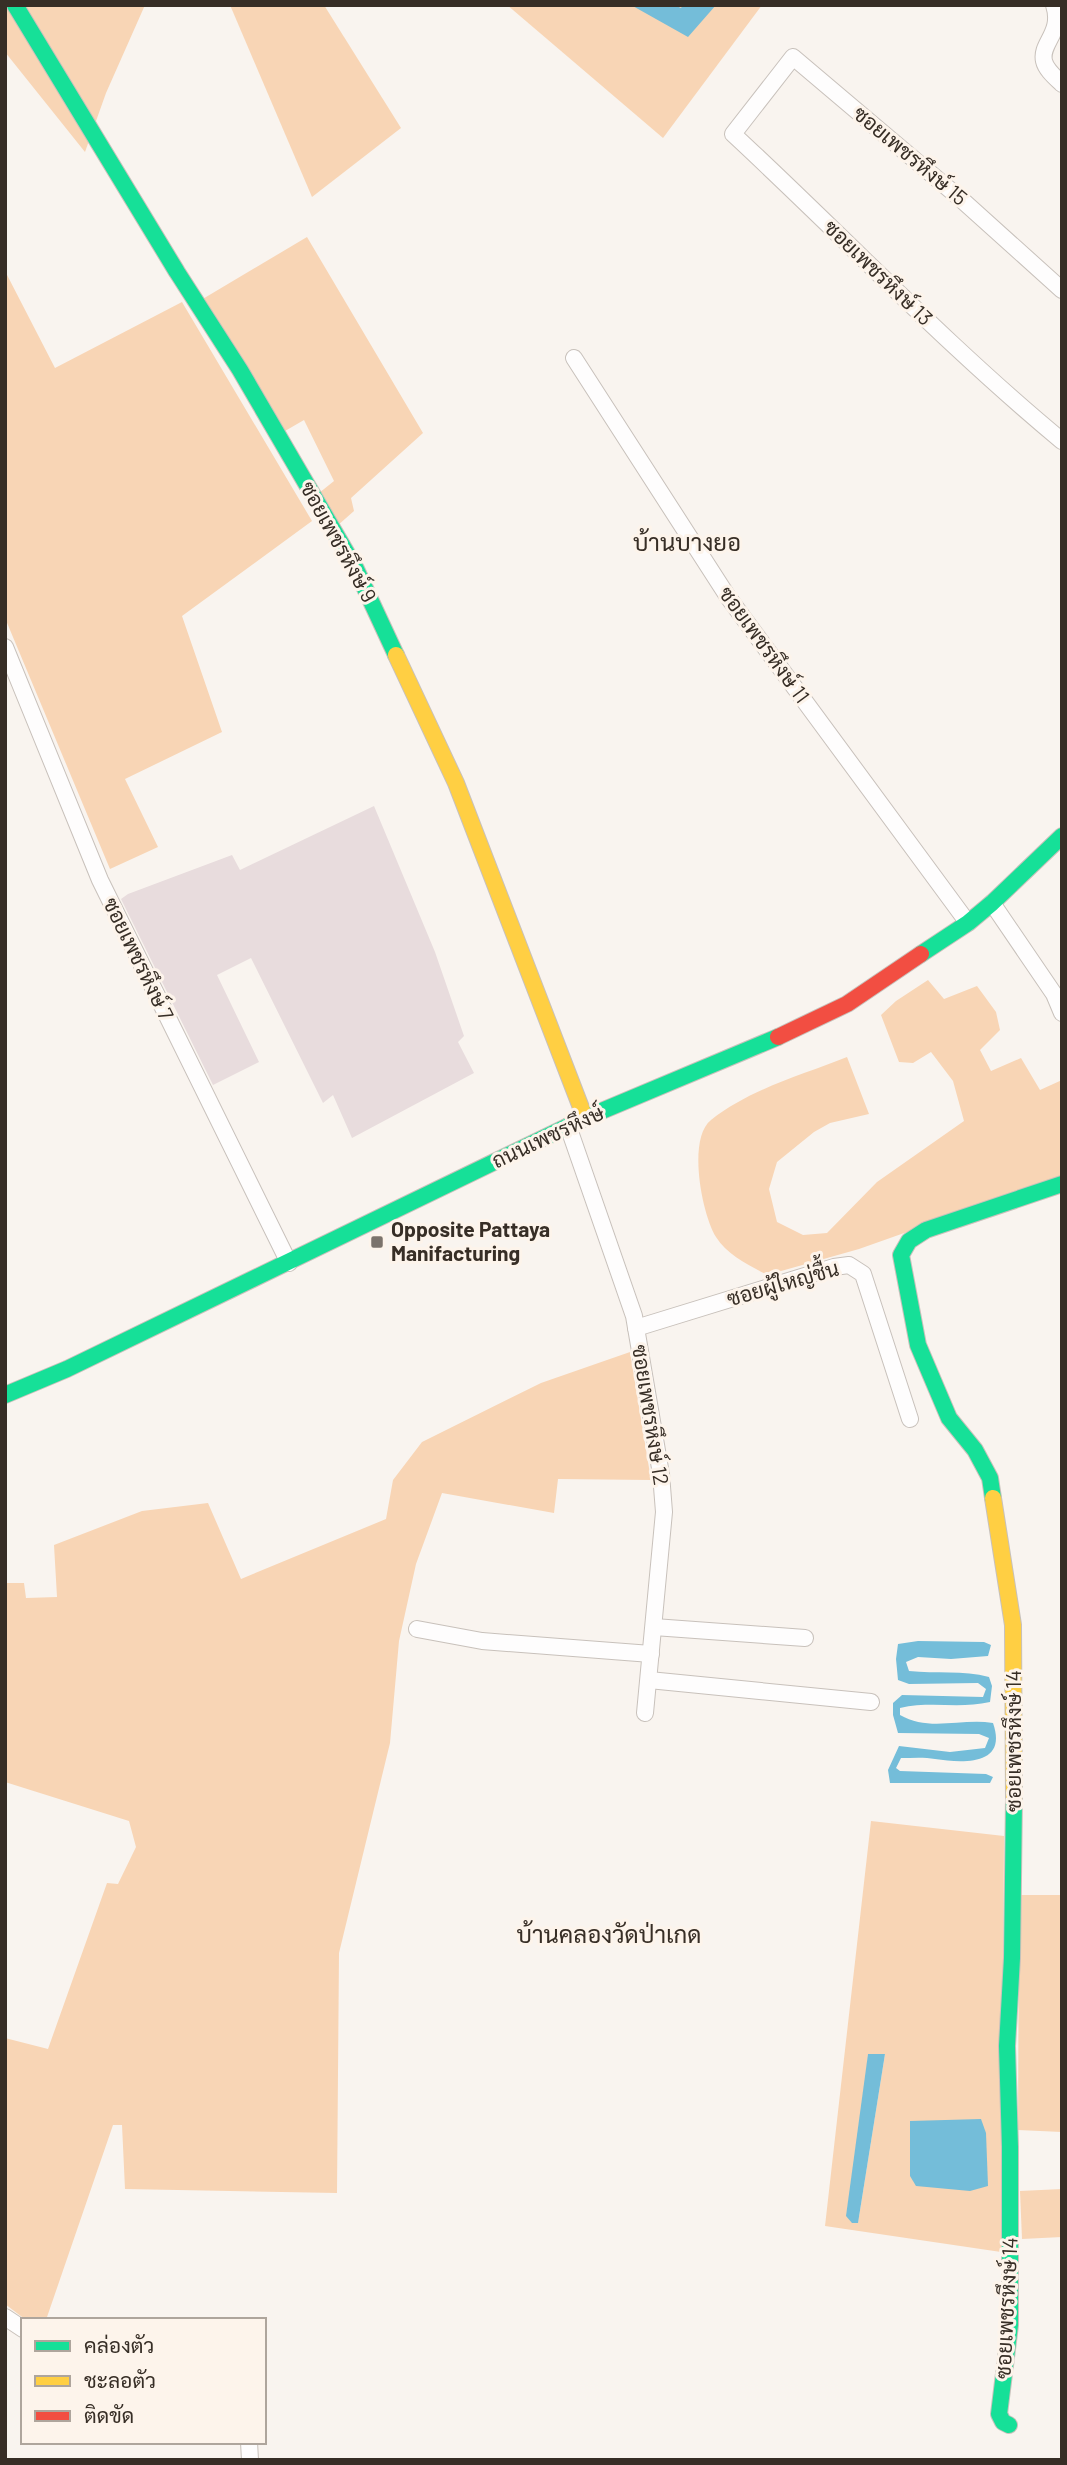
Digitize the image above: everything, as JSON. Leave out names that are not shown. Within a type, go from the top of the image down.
[{"type":"street","name":"ซอยเพชรหึงษ์ 9","points":[[15,5],[177,272],[240,370],[356,569],[456,783],[585,1118]]},
{"type":"street","points":[[1054,5],[1057,26],[1046,47],[1044,59],[1049,70],[1062,84]]},
{"type":"street","name":"ซอยเพชรหึงษ์ 15","points":[[763,96],[793,57],[962,200],[1062,290]]},
{"type":"street","name":"ซอยเพชรหึงษ์ 13","points":[[763,96],[733,134],[1017,404],[1062,441]]},
{"type":"street","name":"ซอยเพชรหึงษ์ 11","points":[[574,358],[728,597],[968,923]]},
{"type":"street","name":"ซอยเพชรหึงษ์ 7","points":[[5,647],[100,880],[289,1263]]},
{"type":"street","name":"ถนนเพชรหึงษ์","points":[[5,1395],[67,1369],[289,1263],[585,1118],[801,1027],[835,1010],[894,974],[968,923],[1062,836]]},
{"type":"street","points":[[992,902],[1054,994],[1062,1013]]},
{"type":"street","name":"ซอยเพชรหึงษ์ 12","points":[[568,1126],[614,1254],[636,1328],[652,1410],[664,1512],[645,1713]]},
{"type":"street","name":"ซอยเพชรหึงษ์ 14","points":[[1009,2425],[1003,2422],[999,2414],[1010,2325],[1007,2046],[1012,1932],[1015,1686],[1013,1625],[990,1478],[975,1450],[949,1418],[934,1386],[918,1345],[901,1255],[909,1241],[926,1230],[1062,1184]]},
{"type":"street","name":"ซอยผู้ใหญ่ชื้น","points":[[636,1328],[834,1267],[849,1265],[863,1274],[910,1419]]},
{"type":"street","points":[[654,1627],[805,1638]]},
{"type":"street","points":[[417,1629],[482,1641],[651,1654]]},
{"type":"street","points":[[649,1680],[872,1702]]},
{"type":"street","points":[[5,2317],[21,2328]]},
{"type":"shaded area","points":[[5,5],[145,5],[106,93],[85,152],[5,52]]},
{"type":"shaded area","points":[[230,5],[324,5],[401,128],[312,197]]},
{"type":"shaded area","points":[[507,5],[762,5],[663,138]]},
{"type":"shaded area","points":[[307,237],[423,433],[351,498],[354,511],[337,526],[319,493],[334,481],[304,420],[285,431],[201,300]]},
{"type":"shaded area","points":[[5,271],[55,368],[182,302],[312,521],[182,616],[222,732],[125,779],[158,847],[110,869],[5,618]]},
{"type":"shaded area","points":[[928,980],[944,999],[977,986],[996,1012],[1000,1030],[980,1050],[991,1071],[1021,1058],[1040,1090],[1062,1080],[1062,1175],[859,1249],[767,1275],[739,1259],[716,1237],[706,1212],[699,1177],[698,1159],[704,1130],[711,1120],[726,1109],[777,1084],[847,1057],[869,1114],[830,1123],[814,1132],[777,1162],[769,1189],[777,1222],[803,1235],[827,1233],[877,1182],[964,1121],[953,1081],[931,1052],[913,1063],[899,1062],[881,1015],[896,1001]]},
{"type":"shaded area","points":[[630,1352],[651,1480],[558,1479],[554,1513],[442,1493],[416,1564],[399,1641],[390,1743],[339,1953],[337,2193],[125,2189],[122,2125],[113,2125],[47,2318],[23,2318],[5,2304],[5,2038],[48,2049],[107,1883],[118,1884],[136,1847],[129,1821],[5,1782],[5,1583],[24,1583],[26,1598],[57,1597],[54,1545],[142,1511],[208,1503],[241,1579],[386,1519],[393,1480],[422,1442],[541,1383]]},
{"type":"shaded area","points":[[871,1821],[1004,1836],[1001,2252],[825,2226]],"holes":[[[868,2054],[885,2054],[858,2223]]]},
{"type":"shaded area","points":[[1019,1895],[1062,1895],[1062,2132],[1018,2130]]},
{"type":"shaded area","points":[[1062,2189],[1062,2237],[1022,2239],[1020,2191]]},
{"type":"water","points":[[631,5],[674,5],[681,8],[683,5],[716,5],[688,37]]},
{"type":"water","points":[[918,1641],[984,1642],[991,1645],[988,1656],[951,1659],[918,1657],[906,1662],[909,1671],[989,1677],[992,1686],[990,1702],[911,1706],[900,1708],[900,1715],[922,1723],[993,1723],[996,1737],[989,1754],[980,1759],[958,1761],[901,1758],[896,1768],[900,1771],[986,1774],[993,1777],[990,1783],[890,1783],[888,1770],[899,1746],[950,1752],[985,1748],[989,1738],[979,1734],[898,1733],[893,1703],[902,1695],[983,1697],[986,1689],[978,1683],[909,1684],[898,1680],[898,1644]]},
{"type":"water","points":[[868,2054],[885,2054],[858,2223],[852,2223],[846,2216]]},
{"type":"water","points":[[981,2119],[986,2133],[988,2186],[970,2191],[916,2186],[910,2176],[910,2121]]},
{"type":"building","points":[[374,806],[435,952],[464,1036],[458,1042],[474,1073],[352,1138],[333,1095],[323,1103],[251,958],[217,975],[259,1062],[213,1085],[121,899],[232,855],[240,870]]},
{"type":"traffic: fast","points":[[15,5],[177,272],[240,370],[356,569],[396,655]]},
{"type":"traffic: fast","points":[[921,954],[968,923],[992,903],[1062,836]]},
{"type":"traffic: fast","points":[[5,1395],[67,1369],[585,1118],[778,1037]]},
{"type":"traffic: fast","points":[[993,1498],[990,1478],[975,1450],[949,1418],[918,1345],[901,1255],[909,1241],[926,1230],[1062,1184]]},
{"type":"traffic: fast","points":[[1009,2425],[1003,2422],[999,2414],[1010,2325],[1007,2046],[1012,1958],[1014,1798]]},
{"type":"traffic: slow","points":[[396,655],[456,783],[585,1118]]},
{"type":"traffic: slow","points":[[993,1498],[1013,1625],[1014,1798]]},
{"type":"traffic: jam","points":[[778,1037],[847,1004],[921,954]]},
{"type":"place","name":"Opposite Pattaya Manifacturing","points":[[377,1242]]},
{"type":"district","name":"บ้านบางยอ","points":[[687,543]]},
{"type":"district","name":"บ้านคลองวัดป่าเกด","points":[[609,1935]]}]
